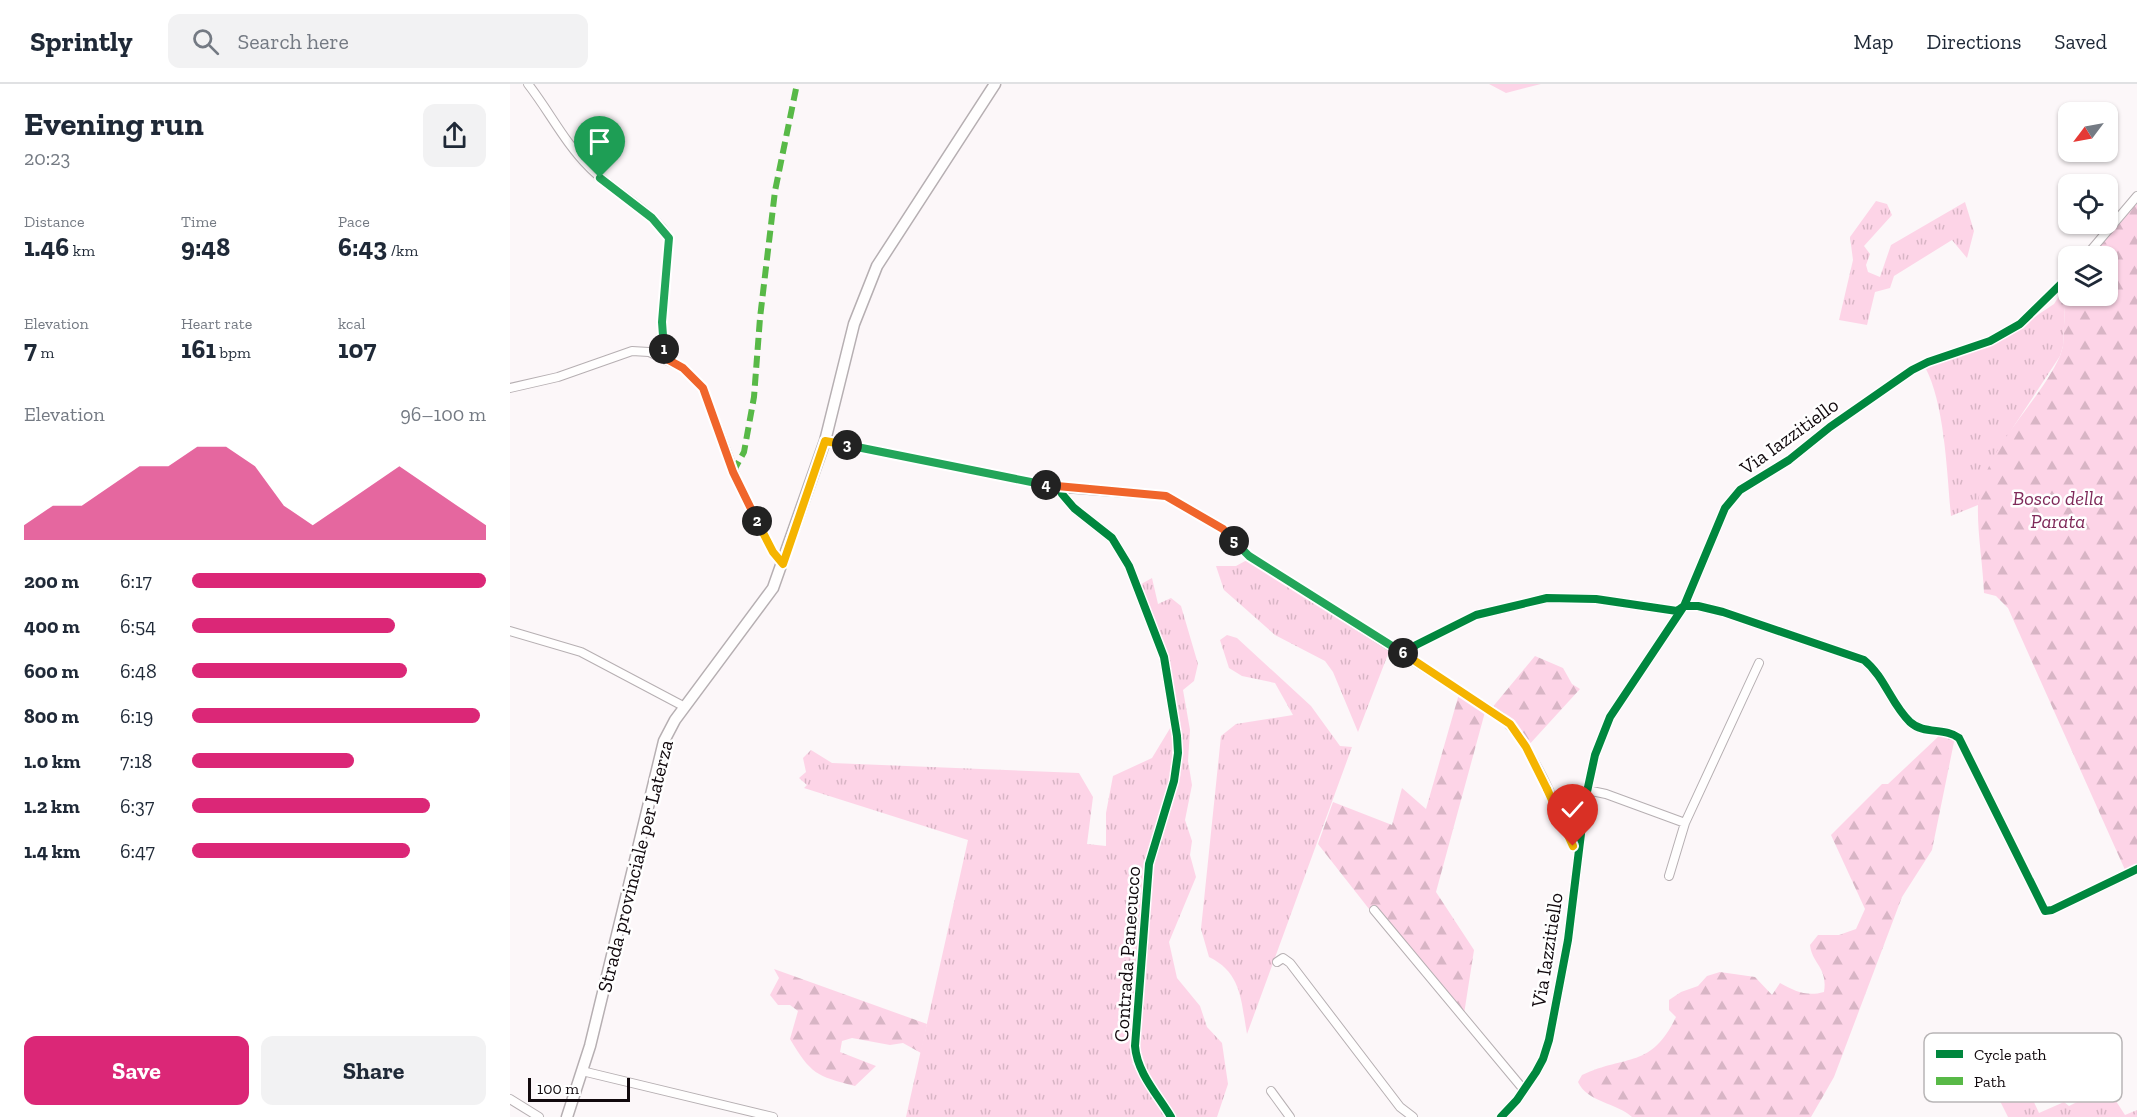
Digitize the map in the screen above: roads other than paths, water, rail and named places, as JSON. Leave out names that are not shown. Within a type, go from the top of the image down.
[{"type":"main road","name":"Strada provinciale per Laterza","points":[[567,1117],[604,990],[659,755],[667,734],[762,607],[783,564],[825,441],[855,324],[877,266],[995,84]]},
{"type":"street","points":[[528,84],[580,159],[600,178],[652,218],[669,238],[662,322],[665,358]]},
{"type":"street","points":[[2094,246],[2137,196]]},
{"type":"street","name":"Via Iazzitiello","points":[[1502,1117],[1524,1090],[1543,1059],[1549,1040],[1568,940],[1587,790],[1595,755],[1610,717],[1684,606],[1725,508],[1740,490],[1790,460],[1830,427],[1912,370],[1928,362],[1990,341],[2020,324],[2058,287]]},
{"type":"street","points":[[510,388],[558,377],[622,352],[649,352],[683,368],[703,388],[736,480],[770,547],[783,564]]},
{"type":"street","points":[[825,441],[1061,488],[1166,496],[1177,501],[1223,529],[1249,556],[1510,724],[1526,747],[1573,846],[1579,848]]},
{"type":"street","name":"Contrada Panecucco","points":[[1061,488],[1062,494],[1074,508],[1112,538],[1123,554],[1166,666],[1178,753],[1174,781],[1149,864],[1135,1046],[1136,1056],[1143,1073],[1171,1117]]},
{"type":"street","points":[[1406,655],[1425,639],[1476,615],[1547,598],[1596,599],[1677,611],[1684,606],[1698,606],[1724,612],[1864,660],[1871,665],[1912,724],[1929,731],[1956,735],[2045,911],[2052,910],[2137,869]]},
{"type":"street","points":[[510,631],[581,652],[685,707]]},
{"type":"street","points":[[1669,876],[1685,823],[1759,663]]},
{"type":"street","points":[[1587,790],[1685,823]]},
{"type":"street","points":[[1374,910],[1524,1090]]},
{"type":"street","points":[[1277,962],[1283,958],[1290,963],[1400,1107],[1413,1117]]},
{"type":"street","points":[[582,1071],[773,1117]]},
{"type":"street","points":[[1271,1090],[1290,1117]]},
{"type":"street","points":[[510,1099],[539,1117]]},
{"type":"park label","name":"Bosco della Parata","points":[[2058,510]]}]
